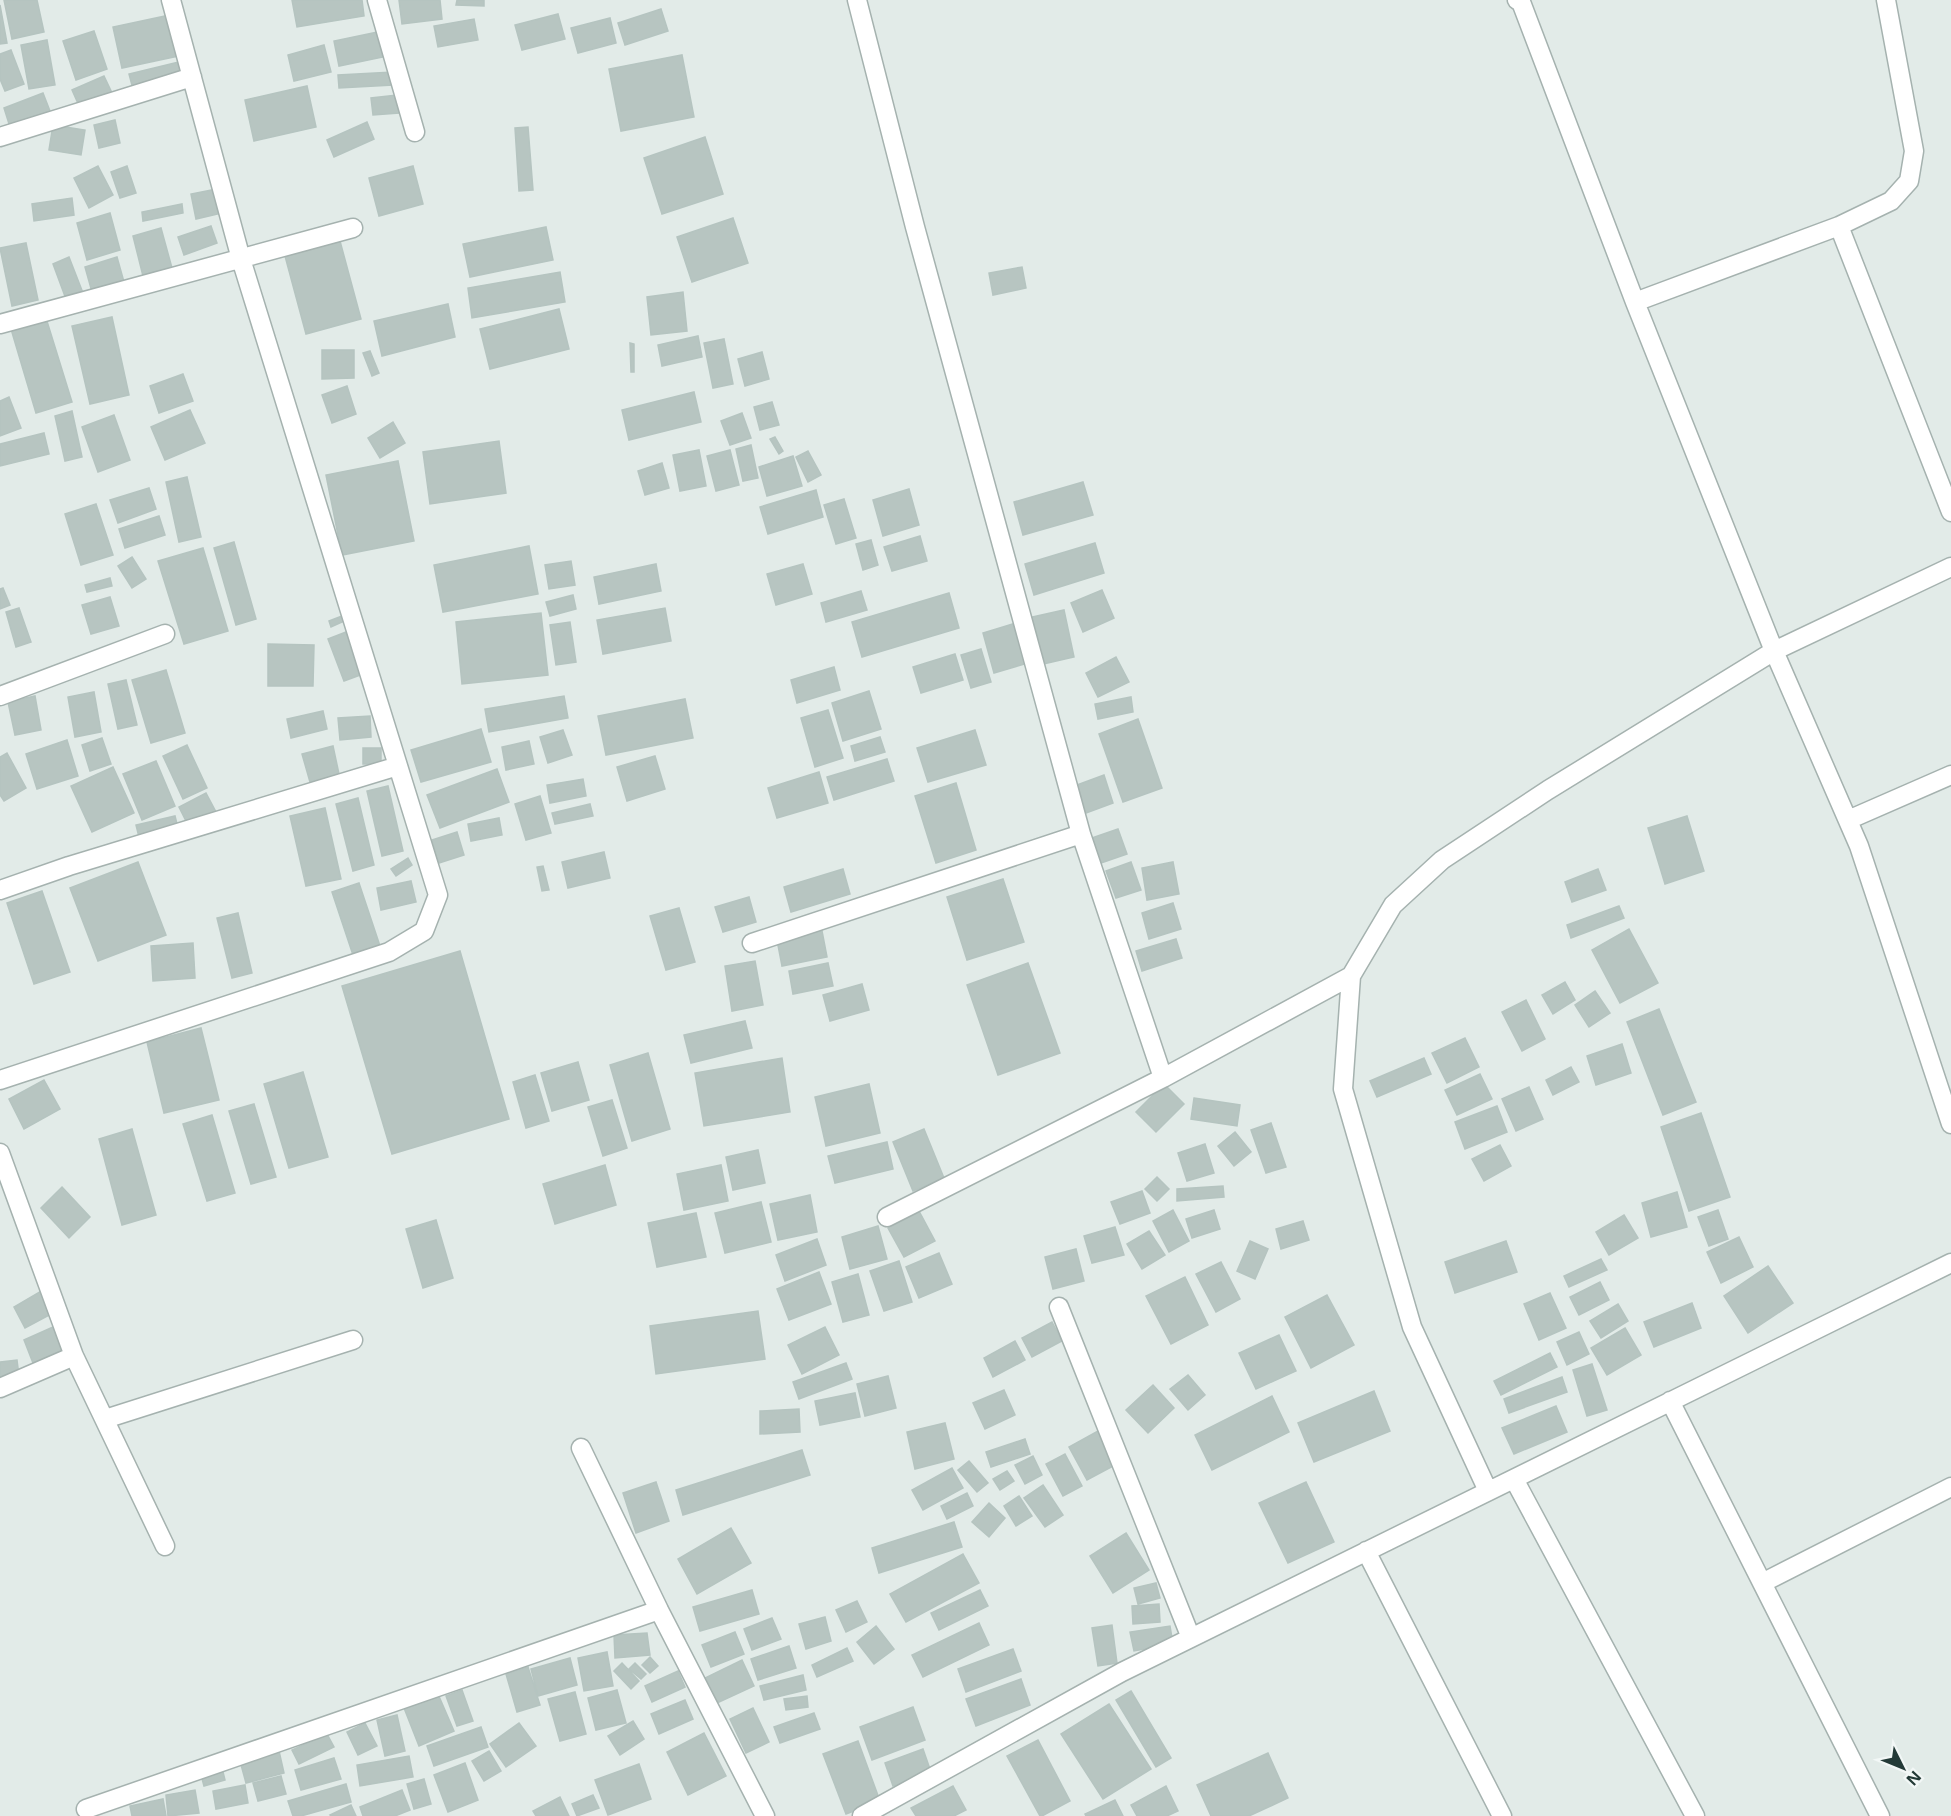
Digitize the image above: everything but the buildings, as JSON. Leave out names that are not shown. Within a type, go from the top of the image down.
[{"type":"street","points":[[0,1080],[389,952],[424,931],[438,895],[241,259],[171,0]]},
{"type":"street","points":[[377,0],[415,132]]},
{"type":"street","points":[[857,0],[915,227],[1081,834],[1162,1078]]},
{"type":"street","points":[[1635,302],[1839,226],[1891,201],[1909,181],[1914,151],[1886,0]]},
{"type":"street","points":[[1523,1],[1635,302],[1774,651],[1859,846],[1951,1124]]},
{"type":"street","points":[[0,137],[192,77]]},
{"type":"street","points":[[1839,226],[1951,512]]},
{"type":"street","points":[[0,324],[353,228]]},
{"type":"street","points":[[1488,1491],[1412,1327],[1343,1089],[1351,976],[1393,905],[1442,860],[1548,790],[1774,651],[1951,567]]},
{"type":"street","points":[[0,696],[165,634]]},
{"type":"street","points":[[0,890],[69,866],[398,766]]},
{"type":"street","points":[[1848,820],[1951,775]]},
{"type":"street","points":[[752,943],[1081,834]]},
{"type":"street","points":[[886,1217],[1162,1078],[1351,976]]},
{"type":"street","points":[[0,1153],[74,1356],[165,1546]]},
{"type":"street","points":[[862,1816],[1122,1672],[1951,1263]]},
{"type":"street","points":[[1059,1307],[1191,1638]]},
{"type":"street","points":[[105,1419],[353,1340]]},
{"type":"street","points":[[0,1388],[74,1356]]},
{"type":"street","points":[[1670,1401],[1880,1816]]},
{"type":"street","points":[[581,1449],[659,1610],[765,1816]]},
{"type":"street","points":[[1514,1479],[1695,1816]]},
{"type":"street","points":[[1762,1583],[1951,1488]]},
{"type":"street","points":[[1366,1551],[1502,1816]]},
{"type":"street","points":[[86,1809],[659,1610]]}]
